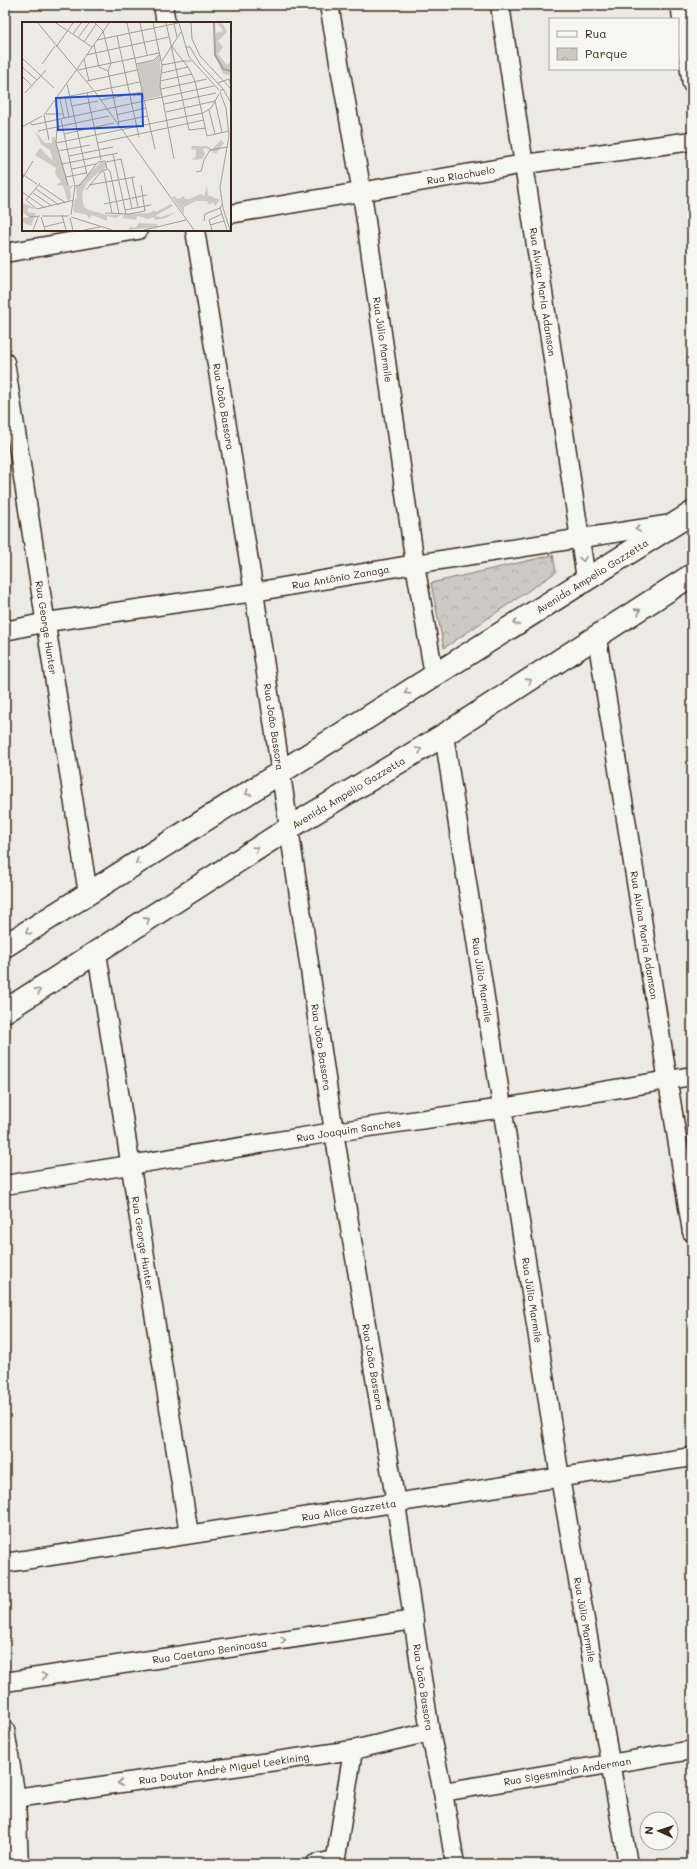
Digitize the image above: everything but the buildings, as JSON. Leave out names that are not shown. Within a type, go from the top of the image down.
[{"type":"main road","name":"Avenida Ampelio Gazzetta","points":[[5,946],[684,518]]},
{"type":"main road","name":"Avenida Ampelio Gazzetta","points":[[5,1011],[289,828],[444,734],[597,638],[692,575]]},
{"type":"main road","points":[[5,1858],[13,1864]]},
{"type":"street","points":[[163,5],[166,22]]},
{"type":"street","name":"Rua Júlio Marmile","points":[[329,5],[362,193],[415,564],[434,675]]},
{"type":"street","name":"Rua Alvina Maria Adamson","points":[[500,5],[586,579]]},
{"type":"street","points":[[680,5],[692,84]]},
{"type":"street","name":"Rua Riachuelo","points":[[231,214],[362,193],[525,164],[692,140]]},
{"type":"street","points":[[5,253],[132,231]]},
{"type":"street","name":"Rua João Bassora","points":[[195,231],[254,592],[334,1132],[396,1504],[430,1732],[444,1792],[455,1864]]},
{"type":"street","name":"Rua George Hunter","points":[[5,362],[47,622],[88,894]]},
{"type":"street","name":"Rua Antônio Zanaga","points":[[5,631],[47,622],[254,592],[415,564],[580,538],[684,518]]},
{"type":"street","name":"Rua Alvina Maria Adamson","points":[[597,638],[692,1232]]},
{"type":"street","name":"Rua Júlio Marmile","points":[[444,734],[560,1478],[628,1864]]},
{"type":"street","name":"Rua George Hunter","points":[[97,953],[189,1534]]},
{"type":"street","name":"Rua Joaquim Sanches","points":[[5,1185],[334,1132],[503,1108],[692,1076]]},
{"type":"street","name":"Rua Alice Gazzetta","points":[[5,1563],[692,1458]]},
{"type":"street","name":"Rua Caetano Benincasa","points":[[5,1682],[414,1620]]},
{"type":"street","points":[[5,1730],[11,1803],[19,1864]]},
{"type":"street","name":"Rua Doutor André Miguel Leekining","points":[[11,1803],[353,1750],[430,1732]]},
{"type":"street","points":[[315,1864],[335,1862],[353,1750]]},
{"type":"street","name":"Rua Sigesmindo Anderman","points":[[444,1792],[692,1750]]},
{"type":"green space","points":[[553,555],[556,572],[444,648],[431,583]]}]
